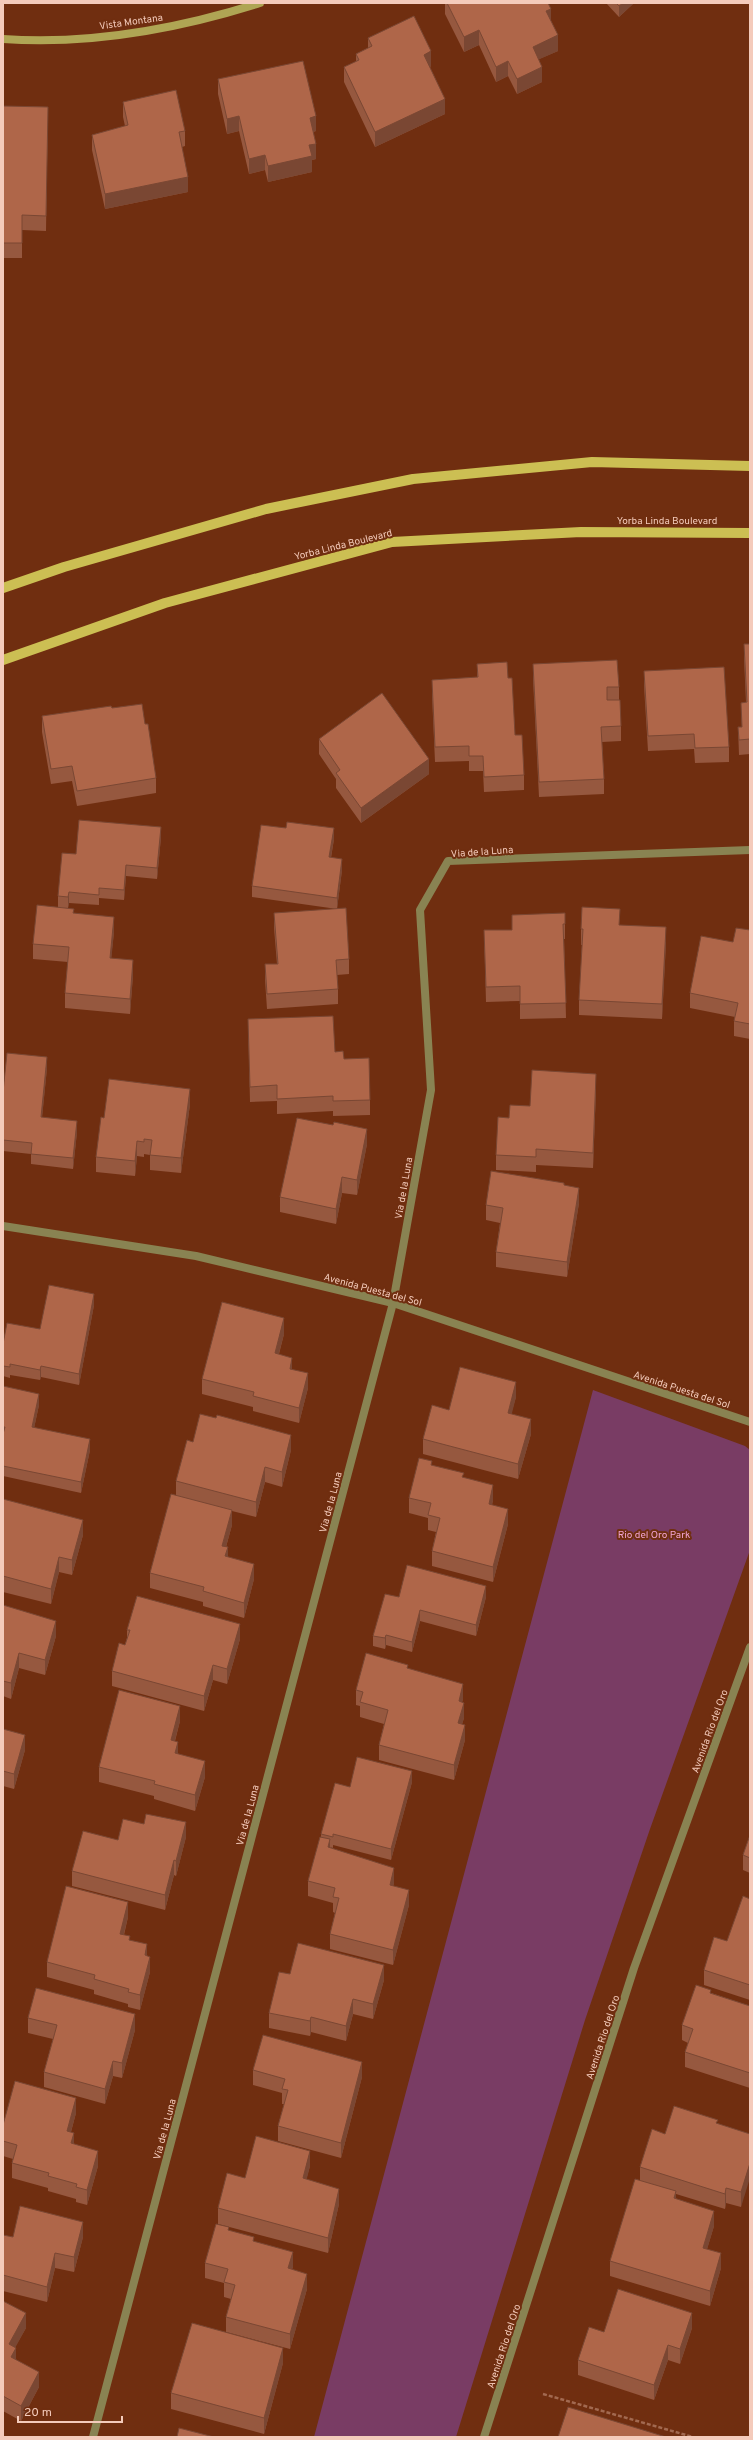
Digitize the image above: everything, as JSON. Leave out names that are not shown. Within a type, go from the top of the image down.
[{"type":"main road","points":[[3,588],[64,567],[266,508],[414,479],[592,462],[750,466]]},
{"type":"main road","name":"Yorba Linda Boulevard","points":[[3,660],[165,603],[392,542],[581,532],[750,533]]},
{"type":"street","name":"Vista Montana","points":[[3,39],[45,42],[148,30],[221,16],[260,3]]},
{"type":"street","name":"Via de la Luna","points":[[93,2437],[393,1303],[431,1090],[420,910],[448,861],[750,850]]},
{"type":"street","name":"Avenida Puesta del Sol","points":[[3,1226],[196,1256],[393,1303],[750,1422]]},
{"type":"street","name":"Avenida Rio del Oro","points":[[484,2437],[634,1968],[750,1647]]},
{"type":"path","points":[[543,2394],[693,2437]]},
{"type":"green space","name":"Rio del Oro Park","points":[[593,1390],[745,1446],[750,1450],[750,1550],[650,1829],[585,2020],[456,2437],[314,2437]]},
{"type":"building","points":[[447,3],[548,3],[551,9],[546,11],[558,35],[533,47],[542,67],[517,79],[508,61],[496,67],[479,30],[464,37]]},
{"type":"building","points":[[616,3],[623,3],[619,6]]},
{"type":"building","points":[[414,16],[431,51],[424,55],[445,99],[375,132],[344,67],[359,60],[356,54],[372,46],[368,38]]},
{"type":"building","points":[[303,61],[316,116],[310,118],[316,144],[309,145],[312,156],[268,166],[265,155],[249,159],[239,116],[227,119],[218,79]]},
{"type":"building","points":[[176,90],[185,131],[179,132],[188,177],[105,194],[92,135],[128,125],[123,102]]},
{"type":"building","points":[[3,106],[48,107],[46,216],[22,215],[22,243],[3,243]]},
{"type":"building","points":[[744,644],[750,644],[750,739],[739,740],[738,727],[742,727],[741,703],[747,702]]},
{"type":"building","points":[[617,660],[619,687],[607,687],[607,700],[620,700],[621,726],[601,727],[604,779],[539,782],[533,664]]},
{"type":"building","points":[[507,662],[508,678],[512,678],[515,735],[522,735],[524,775],[484,777],[483,756],[469,756],[469,746],[435,747],[432,680],[478,677],[477,664]]},
{"type":"building","points":[[724,667],[729,747],[695,748],[694,734],[648,736],[644,671]]},
{"type":"building","points":[[382,693],[429,759],[361,808],[336,773],[340,770],[319,739]]},
{"type":"building","points":[[142,704],[145,724],[148,724],[156,778],[77,791],[72,766],[51,769],[42,716],[111,706],[112,708]]},
{"type":"building","points":[[79,820],[161,827],[157,868],[126,865],[124,890],[99,888],[99,895],[69,892],[68,897],[58,896],[62,853],[76,854]]},
{"type":"building","points":[[287,822],[334,828],[329,857],[342,859],[337,898],[252,886],[261,825],[286,828]]},
{"type":"building","points":[[37,905],[74,909],[73,913],[114,917],[110,958],[133,960],[130,999],[65,993],[69,947],[33,944]]},
{"type":"building","points":[[582,907],[620,909],[619,925],[666,927],[662,1004],[579,1000],[583,929],[581,929]]},
{"type":"building","points":[[346,908],[349,959],[336,960],[338,989],[267,994],[265,964],[278,964],[274,913]]},
{"type":"building","points":[[565,913],[565,924],[563,924],[566,1003],[520,1004],[520,986],[486,987],[484,930],[512,930],[512,915]]},
{"type":"building","points":[[736,928],[750,930],[750,1024],[734,1021],[738,1003],[690,993],[701,936],[733,942]]},
{"type":"building","points":[[333,1016],[335,1052],[343,1051],[344,1059],[369,1058],[370,1100],[333,1101],[333,1096],[277,1099],[277,1085],[250,1087],[248,1019]]},
{"type":"building","points":[[7,1053],[47,1057],[41,1117],[77,1121],[73,1158],[31,1154],[32,1143],[3,1140],[3,1092]]},
{"type":"building","points":[[532,1070],[596,1074],[593,1153],[536,1149],[536,1157],[496,1155],[498,1117],[509,1118],[510,1105],[530,1106]]},
{"type":"building","points":[[109,1079],[190,1089],[181,1158],[150,1155],[152,1140],[144,1139],[144,1142],[137,1141],[135,1161],[96,1157],[101,1117],[104,1118]]},
{"type":"building","points":[[297,1118],[333,1125],[334,1122],[367,1129],[357,1180],[342,1177],[336,1209],[280,1197]]},
{"type":"building","points":[[491,1171],[564,1183],[564,1185],[579,1188],[567,1262],[496,1252],[503,1208],[486,1205]]},
{"type":"building","points":[[49,1285],[94,1294],[79,1374],[41,1366],[40,1370],[10,1364],[10,1367],[3,1366],[3,1344],[7,1323],[40,1329]]},
{"type":"building","points":[[222,1302],[284,1318],[275,1353],[292,1358],[290,1369],[308,1373],[299,1408],[253,1396],[254,1392],[202,1379]]},
{"type":"building","points":[[460,1367],[516,1382],[508,1413],[531,1419],[518,1464],[423,1439],[432,1405],[449,1410]]},
{"type":"building","points":[[3,1386],[39,1394],[32,1427],[90,1439],[81,1482],[3,1466],[3,1434],[5,1427],[3,1427]]},
{"type":"building","points":[[200,1414],[216,1418],[217,1415],[291,1435],[282,1472],[265,1467],[256,1502],[176,1481],[187,1440],[193,1442]]},
{"type":"building","points":[[419,1458],[432,1461],[431,1465],[464,1473],[462,1477],[493,1485],[489,1504],[508,1509],[493,1567],[432,1551],[440,1518],[428,1515],[431,1503],[409,1498]]},
{"type":"building","points":[[171,1494],[232,1510],[222,1546],[228,1547],[225,1556],[254,1564],[244,1603],[203,1591],[204,1587],[150,1573]]},
{"type":"building","points":[[3,1499],[83,1520],[72,1560],[59,1557],[51,1589],[3,1576]]},
{"type":"building","points":[[407,1565],[486,1586],[476,1625],[420,1610],[412,1642],[386,1635],[385,1638],[373,1636],[385,1594],[399,1597]]},
{"type":"building","points":[[137,1596],[240,1624],[227,1669],[213,1665],[204,1696],[112,1671],[119,1643],[125,1645],[130,1630],[127,1630]]},
{"type":"building","points":[[3,1605],[56,1621],[45,1660],[19,1653],[11,1683],[3,1681]]},
{"type":"building","points":[[366,1653],[408,1665],[407,1668],[463,1684],[459,1701],[464,1703],[458,1723],[465,1725],[454,1765],[379,1745],[388,1710],[360,1702],[363,1692],[356,1690]]},
{"type":"building","points":[[119,1690],[180,1706],[171,1740],[178,1742],[175,1753],[205,1761],[195,1795],[154,1784],[155,1781],[99,1767]]},
{"type":"building","points":[[3,1729],[25,1735],[14,1774],[3,1771]]},
{"type":"building","points":[[357,1757],[412,1771],[391,1849],[333,1834],[333,1837],[321,1834],[335,1783],[350,1787]]},
{"type":"building","points":[[146,1814],[186,1822],[165,1895],[72,1871],[83,1831],[118,1840],[123,1819],[144,1824]]},
{"type":"building","points":[[750,1835],[750,1858],[743,1855]]},
{"type":"building","points":[[320,1837],[330,1839],[328,1847],[394,1868],[390,1885],[409,1890],[393,1950],[330,1934],[339,1898],[333,1897],[335,1888],[308,1881]]},
{"type":"building","points":[[66,1886],[128,1902],[120,1934],[130,1936],[129,1940],[147,1944],[145,1955],[150,1957],[140,1995],[128,1992],[129,1989],[94,1979],[95,1975],[47,1962]]},
{"type":"building","points":[[743,1896],[750,1899],[750,1985],[704,1970],[714,1937],[727,1941]]},
{"type":"building","points":[[298,1943],[384,1965],[373,2004],[353,1999],[346,2026],[311,2017],[310,2021],[269,2013],[279,1972],[290,1974]]},
{"type":"building","points":[[696,1985],[711,1990],[710,1993],[750,2006],[750,2073],[685,2052],[693,2029],[682,2025]]},
{"type":"building","points":[[36,1988],[135,2014],[122,2063],[113,2061],[105,2089],[44,2072],[57,2025],[28,2018]]},
{"type":"building","points":[[263,2035],[362,2062],[341,2143],[278,2126],[288,2090],[282,2089],[285,2079],[253,2070]]},
{"type":"building","points":[[15,2081],[76,2098],[67,2131],[74,2133],[71,2143],[98,2151],[87,2190],[76,2187],[77,2184],[48,2176],[49,2173],[12,2163],[17,2145],[3,2141],[3,2125]]},
{"type":"building","points":[[674,2106],[718,2120],[716,2123],[750,2134],[750,2163],[741,2192],[726,2188],[725,2194],[640,2167],[652,2129],[665,2134]]},
{"type":"building","points":[[256,2136],[310,2151],[303,2178],[339,2189],[328,2238],[218,2208],[227,2173],[245,2178]]},
{"type":"building","points":[[635,2179],[676,2191],[674,2198],[714,2211],[703,2248],[721,2253],[710,2291],[610,2261]]},
{"type":"building","points":[[20,2206],[83,2222],[74,2257],[55,2253],[47,2287],[3,2275],[3,2235],[13,2237]]},
{"type":"building","points":[[216,2224],[229,2227],[228,2230],[254,2237],[253,2241],[293,2252],[288,2268],[307,2274],[290,2334],[226,2317],[235,2285],[224,2282],[228,2269],[205,2263]]},
{"type":"building","points":[[618,2289],[692,2313],[680,2349],[668,2345],[654,2385],[578,2360],[589,2327],[604,2332]]},
{"type":"building","points":[[3,2301],[26,2313],[9,2344],[16,2348],[11,2357],[39,2372],[21,2406],[3,2396]]},
{"type":"building","points":[[192,2323],[283,2348],[264,2418],[171,2393]]},
{"type":"building","points":[[568,2407],[666,2437],[558,2437]]},
{"type":"building","points":[[179,2428],[214,2437],[177,2437]]}]
